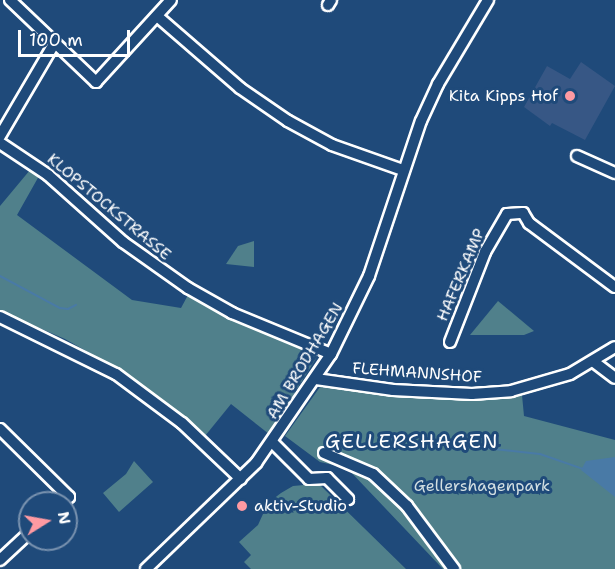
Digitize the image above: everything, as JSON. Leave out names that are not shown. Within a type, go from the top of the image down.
[{"type":"street","points":[[10,0],[92,81],[99,81],[171,0]]},
{"type":"street","name":"AM BRODHAGEN","points":[[146,569],[241,479],[272,442],[316,379],[331,354],[369,276],[403,170],[438,84],[488,0]]},
{"type":"street","points":[[157,16],[234,83],[288,121],[332,145],[403,170]]},
{"type":"street","points":[[0,136],[54,44]]},
{"type":"street","name":"KLOPSTOCKSTRASSE","points":[[0,143],[48,175],[123,242],[188,288],[232,313],[331,354]]},
{"type":"street","points":[[577,156],[615,173]]},
{"type":"street","name":"HAFERKAMP","points":[[450,342],[485,252],[507,214],[523,213],[529,223],[615,287]]},
{"type":"street","points":[[0,317],[116,374],[182,423],[241,479]]},
{"type":"street","name":"FLEHMANNSHOF","points":[[316,379],[376,389],[489,393],[534,387],[594,362],[615,347]]},
{"type":"street","points":[[594,362],[615,378]]},
{"type":"street","points":[[0,429],[63,491]]},
{"type":"street","points":[[272,442],[309,479],[327,478],[348,500]]},
{"type":"street","points":[[324,453],[373,474],[407,506],[454,569]]},
{"type":"street","points":[[0,560],[18,543]]},
{"type":"shaded area","name":"Kita Kipps Hof","points":[[581,62],[615,86],[585,140],[552,123],[550,126],[524,107],[547,66],[570,79]]},
{"type":"shaded area","points":[[615,457],[615,497],[581,470],[586,461]]},
{"type":"green space","points":[[30,170],[39,176],[17,215],[132,300],[181,308],[188,295],[317,357],[269,434],[231,404],[205,436],[118,369],[65,339],[0,311],[0,206]]},
{"type":"green space","points":[[254,241],[254,267],[226,264],[238,246]]},
{"type":"green space","points":[[498,301],[534,331],[524,335],[470,335]]},
{"type":"green space","name":"Gellershagenpark","points":[[320,387],[480,399],[522,395],[524,416],[615,440],[615,569],[443,569],[347,468],[320,462],[285,436]]},
{"type":"green space","points":[[134,461],[153,482],[119,512],[103,493],[126,474]]},
{"type":"green space","points":[[320,485],[406,569],[251,569],[244,562],[251,555],[239,542],[258,525],[268,503],[293,486]]},
{"type":"waterway","points":[[0,276],[60,308],[68,309],[76,305]]},
{"type":"waterway","points":[[475,447],[540,454],[583,469]]},
{"type":"place","name":"Kita Kipps Hof","points":[[570,96]]},
{"type":"place","name":"aktiv-Studio","points":[[242,506]]},
{"type":"district","name":"GELLERSHAGEN","points":[[412,441]]}]
